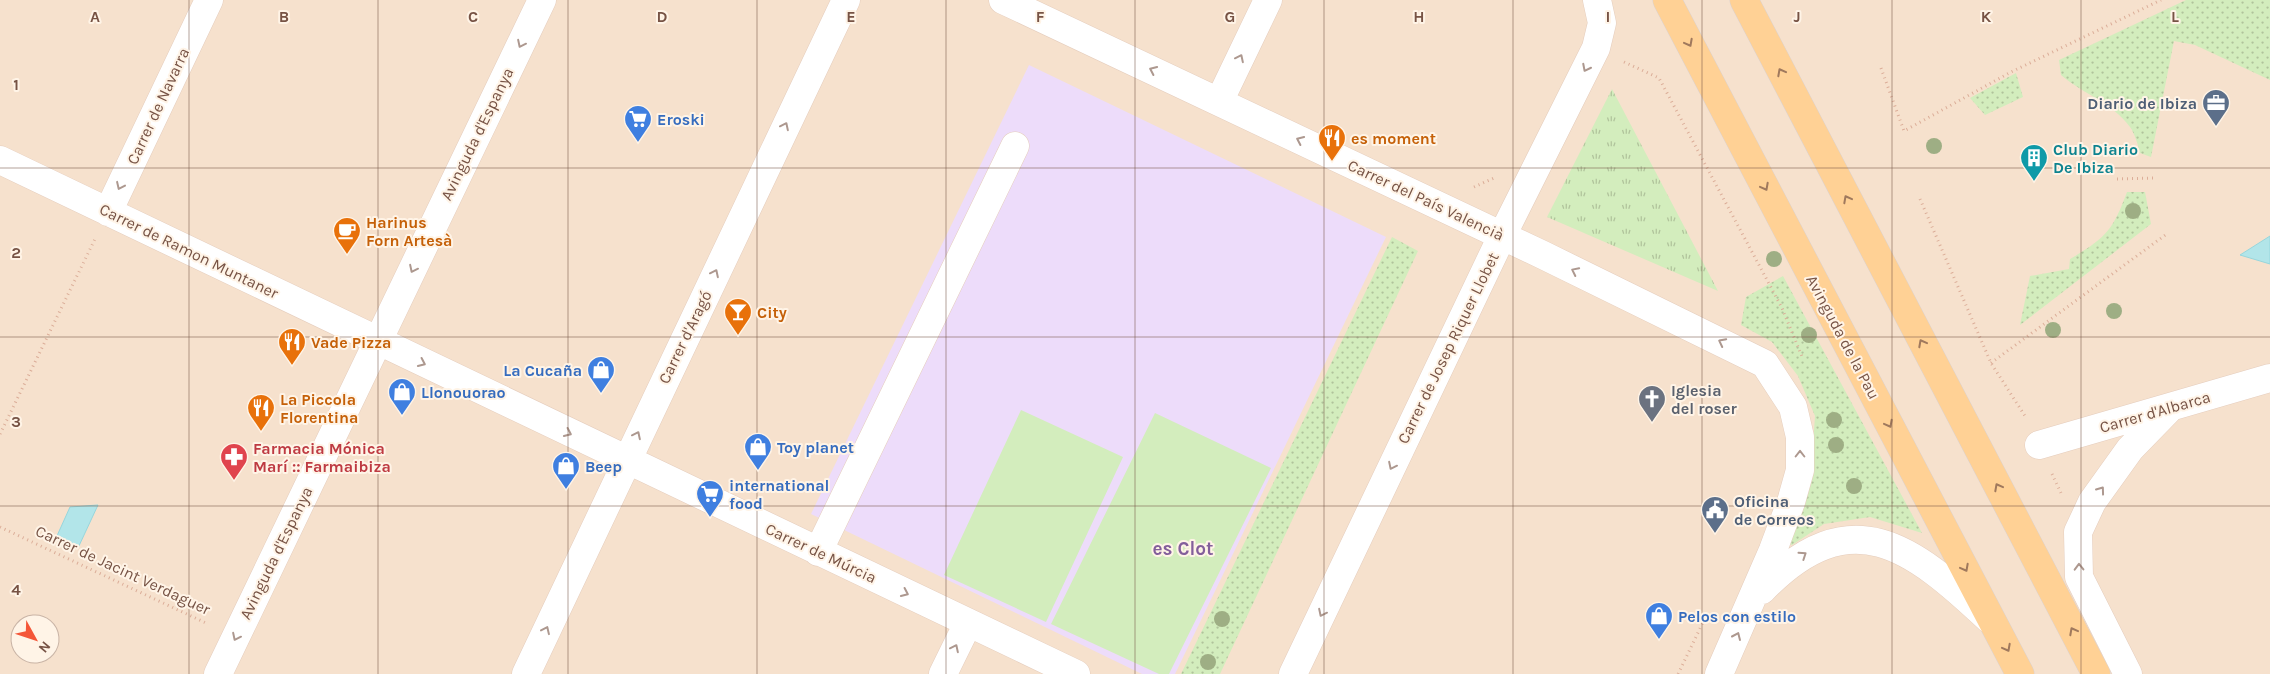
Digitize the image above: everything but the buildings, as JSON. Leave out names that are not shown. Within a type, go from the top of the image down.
[{"type":"main road","name":"Avinguda de la Pau","points":[[1667,0],[2020,674]]},
{"type":"main road","points":[[1744,0],[2096,674]]},
{"type":"street","name":"Carrer de Navarra","points":[[108,212],[209,0]]},
{"type":"street","name":"Avinguda d'Espanya","points":[[218,674],[542,0]]},
{"type":"street","name":"Carrer d'Aragó","points":[[526,674],[846,0]]},
{"type":"street","name":"Carrer del País Valencià","points":[[1003,0],[1502,236],[1765,364],[1793,407],[1800,437],[1800,470],[1791,502],[1754,598]]},
{"type":"street","points":[[1219,102],[1268,0]]},
{"type":"street","name":"Carrer de Josep Riquer Llobet","points":[[1293,674],[1502,236],[1596,48],[1600,11]]},
{"type":"street","points":[[818,552],[1015,146]]},
{"type":"street","name":"Carrer de Ramon Muntaner","points":[[0,160],[378,342]]},
{"type":"street","name":"Carrer de Múrcia","points":[[378,342],[1076,674]]},
{"type":"street","name":"Carrer d'Albarca","points":[[2040,445],[2169,409],[2270,378]]},
{"type":"street","points":[[2128,674],[2079,577],[2078,532],[2092,502],[2124,457],[2169,409]]},
{"type":"street","points":[[1719,674],[1754,598],[1782,568],[1811,550],[1839,541],[1866,540],[1892,546],[1918,559],[1950,582],[1994,623]]},
{"type":"street","points":[[943,674],[968,623]]},
{"type":"path","points":[[1881,68],[1904,131],[2010,72],[2161,0]]},
{"type":"path","points":[[1623,62],[1658,78],[1782,308],[1803,360]]},
{"type":"path","points":[[2117,179],[2155,178]]},
{"type":"path","points":[[1920,199],[1991,363],[2030,424],[2078,532]]},
{"type":"path","points":[[0,434],[108,212]]},
{"type":"path","points":[[1991,363],[2168,233]]},
{"type":"path","name":"Carrer de Jacint Verdaguer","points":[[0,527],[236,637]]},
{"type":"path","points":[[1678,674],[1707,614]]},
{"type":"shaded area","points":[[0,0],[2270,0],[2270,674],[0,674]]},
{"type":"shaded area","points":[[1029,65],[1386,237],[1175,674],[1142,674],[811,514]]},
{"type":"green space","points":[[2186,0],[2270,0],[2270,80],[2195,45],[2174,41],[2151,157],[2140,153],[2132,130],[2115,111],[2061,75],[2059,60]]},
{"type":"green space","points":[[2016,73],[2023,97],[1985,115],[1970,98]]},
{"type":"green space","points":[[1612,89],[1718,291],[1547,217]]},
{"type":"green space","points":[[2127,192],[2145,192],[2151,224],[2020,325],[2030,276],[2069,269],[2070,259],[2092,245],[2107,232],[2117,216]]},
{"type":"green space","points":[[1392,237],[1418,251],[1220,674],[1181,674]]},
{"type":"green space","points":[[1783,276],[1922,533],[1870,517],[1824,524],[1792,545],[1787,543],[1812,460],[1815,416],[1798,376],[1772,342],[1741,325],[1746,297]]},
{"type":"green space","points":[[1021,410],[1123,457],[1046,622],[944,575]]},
{"type":"green space","points":[[1155,413],[1271,468],[1169,674],[1159,674],[1051,624]]},
{"type":"water","points":[[2270,236],[2270,264],[2240,255]]},
{"type":"water","points":[[98,505],[78,548],[56,538],[70,507]]},
{"type":"place","name":"Diario de Ibiza","points":[[2216,127]]},
{"type":"place","name":"Eroski","points":[[638,143]]},
{"type":"place","name":"es moment","points":[[1332,162]]},
{"type":"place","name":"Club Diario De Ibiza","points":[[2034,182]]},
{"type":"place","name":"Harinus Forn Artesà","points":[[347,255]]},
{"type":"place","name":"City","points":[[738,336]]},
{"type":"place","name":"Vade Pizza","points":[[292,366]]},
{"type":"place","name":"La Cucaña","points":[[601,394]]},
{"type":"place","name":"Llonouorao","points":[[402,416]]},
{"type":"place","name":"Iglesia del roser","points":[[1652,423]]},
{"type":"place","name":"La Piccola Florentina","points":[[261,432]]},
{"type":"place","name":"Toy planet","points":[[758,471]]},
{"type":"place","name":"Farmacia Mónica Marí :: Farmaibiza","points":[[234,481]]},
{"type":"place","name":"Beep","points":[[566,490]]},
{"type":"place","name":"international food","points":[[710,518]]},
{"type":"place","name":"Oficina de Correos","points":[[1715,534]]},
{"type":"place","name":"Pelos con estilo","points":[[1659,640]]},
{"type":"district","name":"es Clot","points":[[1183,549]]}]
